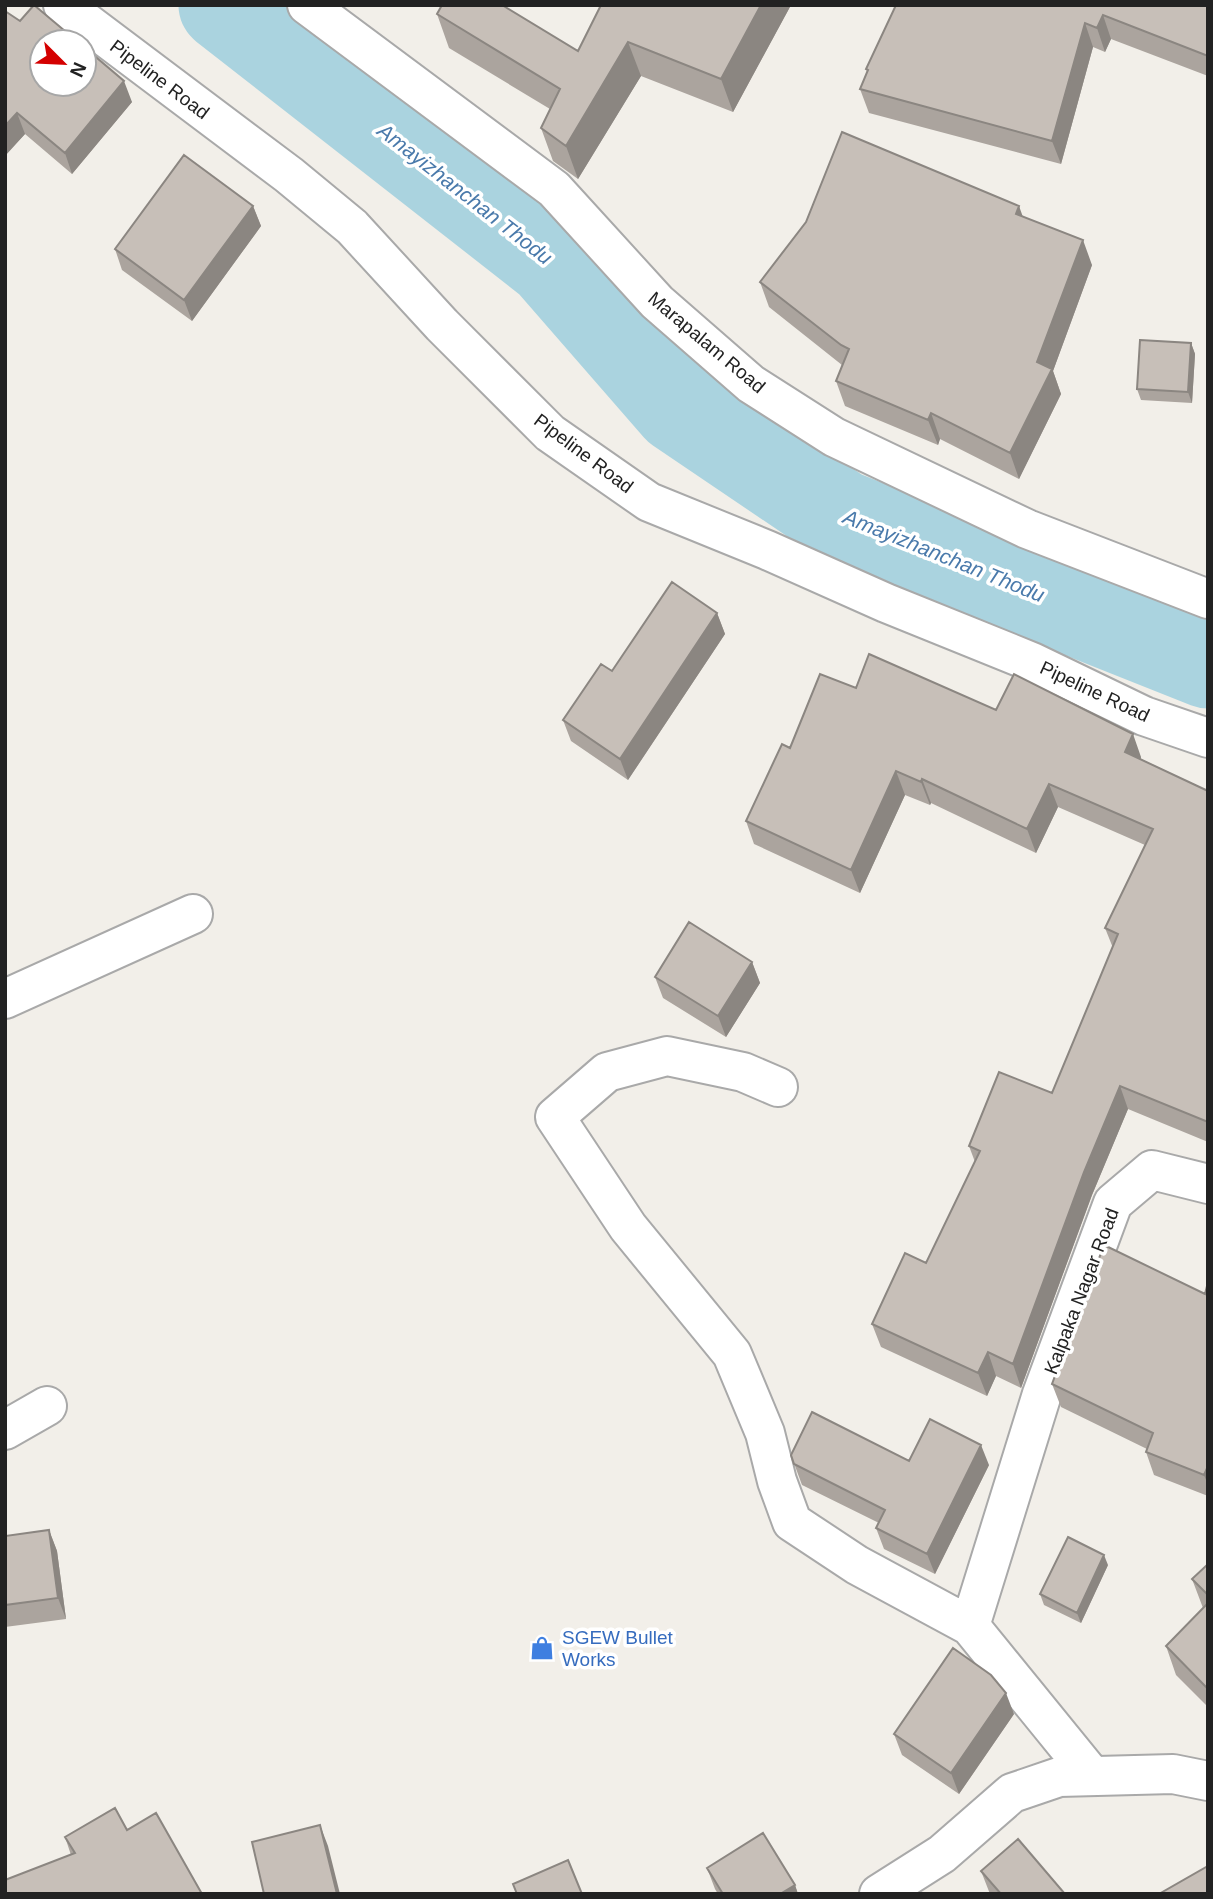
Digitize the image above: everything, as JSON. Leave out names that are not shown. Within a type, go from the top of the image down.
[{"type":"street","name":"Pipeline Road","points":[[63,5],[289,175],[352,227],[442,325],[550,433],[649,502],[1032,662],[1144,716],[1208,738]]},
{"type":"street","name":"Marapalam Road","points":[[307,5],[554,189],[657,302],[751,384],[834,437],[1027,529],[1208,599]]},
{"type":"street","points":[[5,999],[193,914]]},
{"type":"street","points":[[778,1087],[743,1072],[667,1056],[607,1072],[555,1116],[628,1227],[732,1354],[765,1433],[777,1482],[792,1522],[857,1565],[970,1626],[1092,1776]]},
{"type":"street","name":"Kalpaka Nagar Road","points":[[970,1626],[1026,1441],[1113,1203],[1152,1170],[1208,1184]]},
{"type":"street","points":[[5,1430],[47,1406]]},
{"type":"street","points":[[879,1894],[942,1854],[1012,1793],[1059,1777],[1173,1774],[1208,1781]]},
{"type":"building","points":[[34,5],[61,28],[28,28],[28,98],[98,98],[98,59],[124,81],[65,153],[17,113],[5,126],[5,11],[20,21]]},
{"type":"building","points":[[442,5],[502,5],[578,51],[601,5],[761,5],[721,79],[628,42],[566,146],[541,128],[560,89],[437,14]]},
{"type":"building","points":[[896,5],[1208,5],[1208,56],[1103,15],[1097,28],[1085,23],[1052,141],[860,89],[868,70],[866,69]]},
{"type":"building","points":[[842,132],[1019,206],[1016,214],[1083,240],[1037,362],[1052,369],[1010,453],[931,413],[928,420],[836,381],[849,349],[760,282],[806,222]]},
{"type":"building","points":[[184,155],[253,206],[184,300],[115,249]]},
{"type":"building","points":[[1140,340],[1191,343],[1188,392],[1137,389]]},
{"type":"building","points":[[672,582],[717,613],[620,759],[563,720],[601,664],[612,671]]},
{"type":"building","points":[[869,654],[996,710],[1014,674],[1133,734],[1125,752],[1208,791],[1208,1122],[1120,1086],[1084,1172],[1013,1364],[988,1352],[978,1373],[872,1324],[905,1253],[926,1263],[980,1151],[969,1146],[999,1072],[1052,1093],[1118,934],[1105,928],[1153,829],[1049,784],[1027,829],[922,779],[921,782],[896,771],[851,870],[746,821],[782,744],[790,748],[820,674],[856,688]]},
{"type":"building","points":[[689,922],[752,962],[718,1016],[655,977]]},
{"type":"building","points":[[1104,1245],[1205,1294],[1208,1282],[1208,1466],[1204,1475],[1146,1452],[1153,1433],[1052,1384]]},
{"type":"building","points":[[812,1412],[909,1461],[930,1419],[981,1445],[927,1554],[876,1528],[885,1510],[794,1464],[791,1455]]},
{"type":"building","points":[[49,1530],[58,1598],[5,1605],[5,1536]]},
{"type":"building","points":[[1068,1537],[1104,1555],[1077,1613],[1040,1594]]},
{"type":"building","points":[[1208,1564],[1208,1595],[1192,1579]]},
{"type":"building","points":[[1208,1603],[1208,1689],[1166,1646]]},
{"type":"building","points":[[953,1648],[991,1675],[1006,1693],[951,1773],[894,1734]]},
{"type":"building","points":[[115,1808],[127,1830],[156,1813],[202,1894],[5,1894],[5,1880],[75,1853],[65,1837]]},
{"type":"building","points":[[320,1825],[337,1894],[264,1894],[252,1842]]},
{"type":"building","points":[[763,1833],[795,1885],[780,1894],[723,1894],[707,1868]]},
{"type":"building","points":[[1018,1839],[1065,1894],[1001,1894],[981,1871]]},
{"type":"building","points":[[568,1860],[582,1894],[517,1894],[513,1884]]},
{"type":"building","points":[[1208,1866],[1208,1894],[1159,1894]]},
{"type":"waterway","name":"Amayizhanchan Thodu","points":[[225,5],[551,260],[679,407],[840,516],[1208,662]]},
{"type":"place","name":"SGEW Bullet Works","points":[[542,1648]]}]
